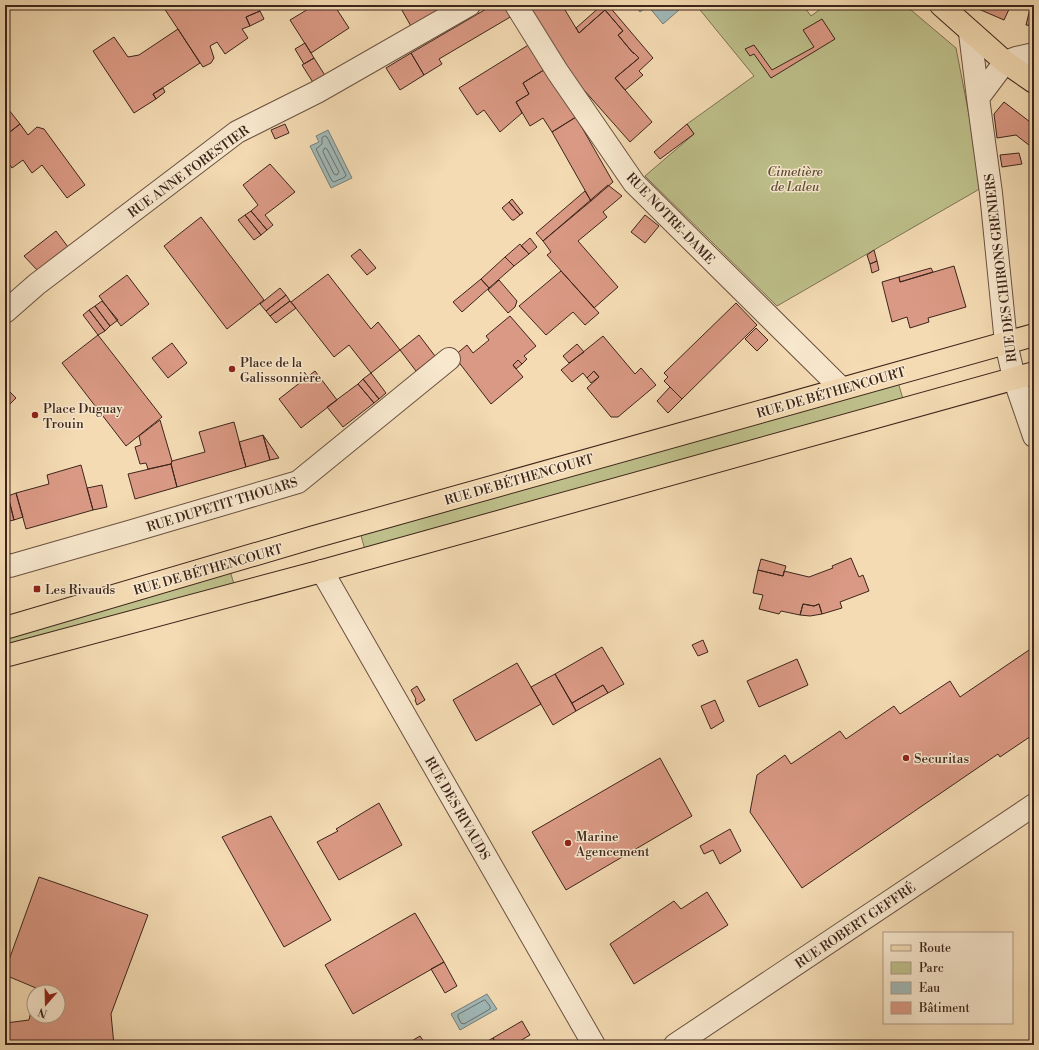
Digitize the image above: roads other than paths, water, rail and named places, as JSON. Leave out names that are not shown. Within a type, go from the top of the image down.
[{"type":"main road","points":[[941,5],[970,33],[1005,62],[1034,82]]},
{"type":"main road","name":"RUE DE BÉTHENCOURT","points":[[5,628],[314,537],[840,388],[1034,335]]},
{"type":"main road","points":[[5,656],[322,571],[1024,376]]},
{"type":"street","name":"RUE ANNE FORESTIER","points":[[5,312],[37,284],[237,132],[317,92],[468,5]]},
{"type":"street","name":"RUE NOTRE-DAME","points":[[516,5],[557,71],[634,183],[840,388]]},
{"type":"street","name":"RUE DES CHIRONS GRENIERS","points":[[970,33],[991,193],[1006,343],[1024,376],[1034,436]]},
{"type":"street","points":[[978,98],[1005,62],[1034,54]]},
{"type":"street","name":"RUE DUPETIT THOUARS","points":[[5,564],[10,566],[132,532],[298,482],[449,359]]},
{"type":"street","name":"RUE DES RIVAUDS","points":[[322,571],[594,1045]]},
{"type":"street","name":"RUE ROBERT GEFFRÉ","points":[[675,1045],[1034,805]]},
{"type":"water","points":[[634,5],[675,5],[679,10],[663,24],[648,6],[640,12]]},
{"type":"water","points":[[328,130],[352,178],[331,188],[310,146],[319,142],[316,136]]},
{"type":"water","points":[[487,994],[497,1009],[460,1030],[451,1014]]},
{"type":"place","name":"Place de la Galissonnière","points":[[232,369]]},
{"type":"place","name":"Place Duguay Trouin","points":[[35,415]]},
{"type":"place","name":"Les Rivauds","points":[[37,589]]},
{"type":"place","name":"Securitas","points":[[906,758]]},
{"type":"place","name":"Marine Agencement","points":[[568,843]]},
{"type":"park label","name":"Cimetière de Laleu","points":[[795,178]]}]
